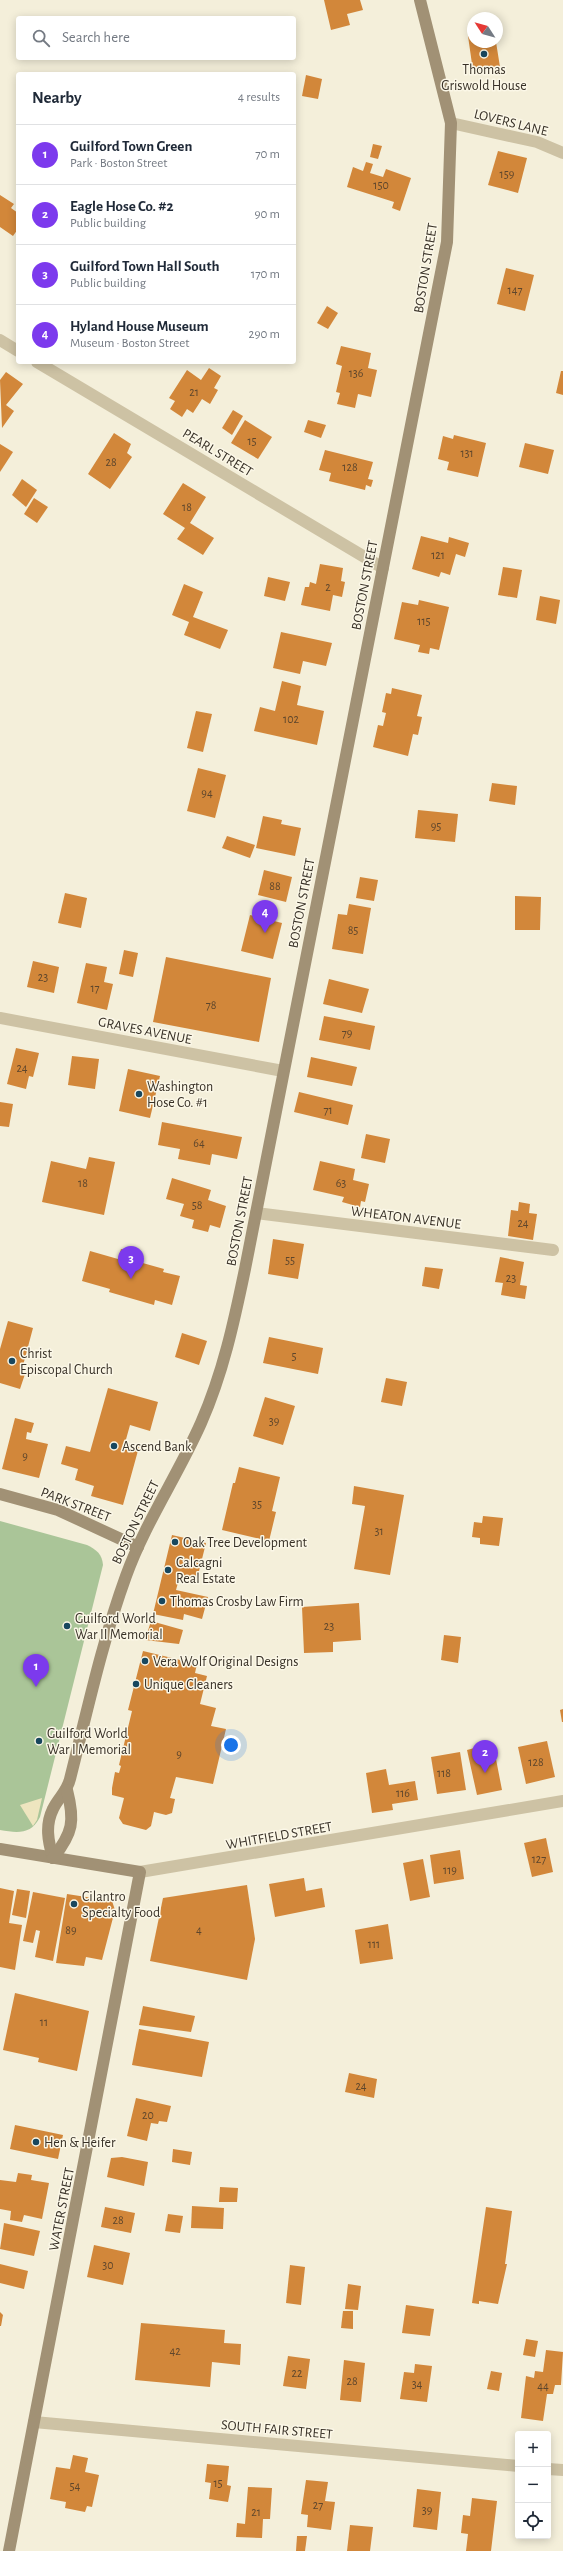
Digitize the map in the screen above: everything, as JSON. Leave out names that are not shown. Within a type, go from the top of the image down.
[{"type":"main road","name":"BOSTON STREET","points":[[53,1858],[47,1836],[53,1808],[67,1790],[110,1629],[126,1576],[138,1547],[200,1424],[217,1382],[228,1345],[256,1213],[447,242],[451,123],[420,0]]},
{"type":"main road","name":"PARK STREET","points":[[0,1494],[58,1510],[138,1547]]},
{"type":"main road","name":"BOSTON STREET","points":[[53,1858],[67,1840],[73,1813],[67,1790]]},
{"type":"main road","name":"WHITFIELD STREET","points":[[0,1849],[140,1872]]},
{"type":"main road","name":"WATER STREET","points":[[9,2551],[140,1872]]},
{"type":"street","name":"LOVERS LANE","points":[[451,123],[537,142],[563,154]]},
{"type":"street","points":[[0,340],[16,350]]},
{"type":"street","name":"PEARL STREET","points":[[40,364],[383,568]]},
{"type":"street","name":"GRAVES AVENUE","points":[[0,1018],[284,1071]]},
{"type":"street","name":"WHEATON AVENUE","points":[[256,1213],[553,1250]]},
{"type":"street","name":"WHITFIELD STREET","points":[[140,1872],[563,1801]]},
{"type":"street","name":"SOUTH FAIR STREET","points":[[34,2422],[515,2466]]},
{"type":"street","points":[[551,2469],[563,2470]]},
{"type":"green space","points":[[0,1521],[87,1545],[98,1553],[103,1565],[40,1817],[28,1830],[18,1832],[0,1830]]},
{"type":"shaded area","points":[[42,1798],[37,1820],[33,1826],[20,1805]]},
{"type":"building","points":[[324,0],[360,0],[363,10],[347,14],[350,25],[331,30]]},
{"type":"building","name":"Thomas Griswold House","points":[[470,48],[497,48],[500,67],[473,71]]},
{"type":"building","points":[[306,75],[322,79],[318,99],[302,96]]},
{"type":"building","points":[[373,144],[382,146],[378,159],[370,157]]},
{"type":"building","points":[[498,151],[527,158],[518,193],[488,185]]},
{"type":"building","points":[[366,162],[373,164],[370,173],[383,177],[386,169],[411,178],[400,211],[392,208],[394,202],[347,187],[353,167],[363,171]]},
{"type":"building","points":[[0,195],[14,204],[11,208],[16,212],[16,232],[13,236],[0,227]]},
{"type":"building","points":[[506,268],[534,275],[525,311],[497,304]]},
{"type":"building","points":[[327,306],[338,313],[328,329],[317,323]]},
{"type":"building","points":[[341,346],[371,353],[368,368],[377,370],[371,397],[358,394],[355,408],[337,404],[340,393],[336,392],[342,366],[336,364]]},
{"type":"building","points":[[209,368],[221,376],[214,388],[218,390],[210,404],[202,399],[193,413],[187,409],[182,417],[170,409],[175,401],[169,398],[187,370],[201,380]]},
{"type":"building","points":[[561,371],[563,371],[563,395],[556,393]]},
{"type":"building","points":[[6,372],[23,384],[6,405],[14,411],[2,428],[0,380]]},
{"type":"building","points":[[233,410],[243,416],[232,435],[222,428]]},
{"type":"building","points":[[245,420],[272,437],[258,459],[231,443]]},
{"type":"building","points":[[308,420],[326,425],[321,438],[304,432]]},
{"type":"building","points":[[114,433],[131,444],[127,453],[132,457],[110,489],[88,474]]},
{"type":"building","points":[[454,435],[486,443],[478,477],[447,470],[449,462],[438,459],[443,436],[453,439]]},
{"type":"building","points":[[525,443],[554,450],[548,474],[519,467]]},
{"type":"building","points":[[0,444],[13,452],[0,472]]},
{"type":"building","points":[[325,450],[373,462],[368,479],[373,480],[371,487],[366,485],[365,490],[329,481],[331,473],[319,470]]},
{"type":"building","points":[[22,479],[37,490],[26,507],[12,495]]},
{"type":"building","points":[[183,483],[206,497],[190,523],[214,538],[203,555],[177,539],[185,528],[163,514]]},
{"type":"building","points":[[34,498],[48,507],[37,523],[24,514]]},
{"type":"building","points":[[421,536],[448,543],[449,537],[469,543],[465,557],[456,554],[450,575],[441,572],[439,577],[412,569]]},
{"type":"building","points":[[320,564],[343,568],[341,581],[345,582],[342,597],[333,595],[330,611],[301,605],[305,587],[309,587],[310,582],[316,584]]},
{"type":"building","points":[[503,567],[522,570],[517,598],[498,595]]},
{"type":"building","points":[[268,577],[290,582],[285,601],[264,596]]},
{"type":"building","points":[[184,584],[203,592],[193,617],[228,630],[220,649],[184,635],[189,622],[172,615]]},
{"type":"building","points":[[540,596],[560,600],[556,624],[536,620]]},
{"type":"building","points":[[419,600],[449,607],[439,650],[430,648],[429,654],[418,652],[420,645],[394,639],[402,602],[418,605]]},
{"type":"building","points":[[281,632],[332,643],[326,666],[303,661],[300,674],[273,668]]},
{"type":"building","points":[[282,681],[301,686],[297,705],[324,711],[317,745],[254,731],[260,707],[275,711]]},
{"type":"building","points":[[392,688],[422,695],[417,716],[422,717],[418,735],[413,734],[408,756],[373,747],[378,725],[383,726],[386,713],[382,712],[386,693],[391,694]]},
{"type":"building","points":[[196,711],[212,714],[203,752],[187,748]]},
{"type":"building","points":[[198,768],[226,775],[215,818],[187,811]]},
{"type":"building","points":[[492,783],[517,786],[515,805],[489,801]]},
{"type":"building","points":[[418,810],[458,814],[455,842],[415,838]]},
{"type":"building","points":[[263,816],[282,820],[281,824],[301,828],[295,856],[256,848]]},
{"type":"building","points":[[227,836],[255,845],[250,858],[222,848]]},
{"type":"building","points":[[264,870],[292,877],[286,902],[258,895]]},
{"type":"building","points":[[360,877],[378,880],[374,901],[356,898]]},
{"type":"building","points":[[65,893],[87,898],[81,928],[58,923]]},
{"type":"building","points":[[515,896],[541,897],[540,930],[515,930]]},
{"type":"building","points":[[349,904],[371,908],[363,954],[332,949],[338,914],[347,915]]},
{"type":"building","points":[[250,915],[282,923],[273,959],[241,951]]},
{"type":"building","points":[[124,950],[138,953],[133,977],[119,974]]},
{"type":"building","points":[[166,957],[271,978],[259,1042],[153,1022]]},
{"type":"building","points":[[33,961],[59,967],[54,993],[27,987]]},
{"type":"building","points":[[86,963],[107,967],[104,982],[113,984],[107,1010],[77,1003]]},
{"type":"building","points":[[329,979],[369,989],[362,1013],[323,1004]]},
{"type":"building","points":[[324,1016],[375,1026],[370,1050],[319,1040]]},
{"type":"building","points":[[16,1048],[39,1053],[33,1077],[29,1076],[26,1089],[7,1084]]},
{"type":"building","points":[[72,1056],[99,1059],[95,1089],[68,1085]]},
{"type":"building","points":[[311,1057],[357,1067],[352,1086],[307,1077]]},
{"type":"building","name":"Washington Hose Co. #1","points":[[128,1069],[160,1076],[150,1118],[119,1111]]},
{"type":"building","points":[[299,1092],[353,1105],[348,1125],[294,1112]]},
{"type":"building","points":[[0,1102],[13,1104],[9,1127],[0,1126]]},
{"type":"building","points":[[162,1122],[242,1137],[237,1159],[212,1154],[210,1165],[178,1159],[180,1149],[158,1145]]},
{"type":"building","points":[[366,1134],[390,1139],[385,1163],[361,1158]]},
{"type":"building","points":[[89,1157],[115,1162],[104,1215],[42,1202],[51,1161],[86,1169]]},
{"type":"building","points":[[320,1161],[355,1169],[353,1180],[369,1184],[365,1202],[361,1201],[360,1207],[342,1202],[344,1197],[313,1190]]},
{"type":"building","points":[[172,1178],[211,1190],[208,1200],[226,1206],[220,1228],[210,1225],[208,1232],[192,1228],[194,1220],[180,1216],[184,1204],[166,1199]]},
{"type":"building","points":[[519,1202],[530,1204],[529,1213],[537,1214],[533,1240],[508,1236],[511,1210],[518,1211]]},
{"type":"building","points":[[273,1239],[304,1244],[298,1279],[268,1274]]},
{"type":"building","points":[[121,1249],[134,1252],[132,1260],[164,1269],[163,1272],[180,1276],[172,1305],[155,1300],[154,1305],[109,1292],[110,1289],[82,1281],[90,1251],[118,1259]]},
{"type":"building","points":[[500,1257],[524,1262],[520,1285],[527,1286],[525,1299],[501,1295],[503,1283],[495,1282]]},
{"type":"building","points":[[425,1267],[443,1269],[439,1289],[422,1286]]},
{"type":"building","name":"Christ Episcopal Church","points":[[8,1321],[33,1328],[21,1373],[25,1374],[20,1389],[0,1383],[0,1349]]},
{"type":"building","points":[[182,1333],[207,1341],[199,1365],[175,1357]]},
{"type":"building","points":[[269,1337],[323,1348],[318,1374],[263,1363]]},
{"type":"building","points":[[386,1378],[407,1382],[402,1406],[381,1402]]},
{"type":"building","name":"Ascend Bank","points":[[108,1388],[158,1402],[150,1431],[130,1425],[125,1443],[139,1447],[123,1505],[91,1496],[94,1486],[75,1480],[78,1469],[61,1464],[66,1446],[90,1452]]},
{"type":"building","points":[[265,1397],[295,1406],[283,1445],[253,1436]]},
{"type":"building","points":[[15,1418],[34,1423],[31,1433],[27,1432],[26,1439],[48,1444],[39,1478],[2,1469]]},
{"type":"building","points":[[239,1467],[280,1477],[272,1511],[276,1512],[269,1541],[222,1530],[233,1483],[235,1483]]},
{"type":"building","points":[[354,1486],[404,1495],[390,1575],[354,1569],[365,1506],[352,1504]]},
{"type":"building","points":[[483,1516],[503,1518],[499,1546],[480,1544],[480,1538],[472,1537],[474,1522],[482,1523]]},
{"type":"building","points":[[172,1535],[206,1543],[196,1583],[179,1579],[176,1590],[208,1597],[202,1619],[184,1614],[183,1620],[153,1614]]},
{"type":"building","points":[[359,1603],[361,1640],[333,1642],[333,1652],[304,1653],[302,1607]]},
{"type":"building","points":[[151,1621],[183,1630],[179,1644],[145,1640]]},
{"type":"building","points":[[444,1635],[461,1637],[458,1663],[441,1660]]},
{"type":"building","points":[[143,1651],[197,1664],[195,1673],[207,1676],[200,1704],[216,1708],[211,1726],[226,1729],[213,1784],[176,1777],[170,1798],[175,1799],[172,1813],[166,1815],[154,1812],[151,1826],[146,1830],[123,1824],[119,1818],[124,1798],[112,1795],[115,1772],[119,1773],[121,1766],[119,1765],[132,1711],[128,1710]]},
{"type":"building","points":[[563,1709],[563,1722],[562,1722],[560,1710]]},
{"type":"building","points":[[547,1741],[555,1777],[526,1784],[518,1747]]},
{"type":"building","points":[[482,1746],[485,1757],[495,1754],[502,1790],[477,1795],[467,1750]]},
{"type":"building","points":[[460,1752],[466,1790],[437,1794],[431,1757]]},
{"type":"building","points":[[386,1769],[389,1785],[415,1781],[418,1800],[392,1804],[393,1810],[372,1813],[366,1773]]},
{"type":"building","points":[[546,1838],[553,1872],[532,1877],[524,1843]]},
{"type":"building","points":[[460,1850],[464,1879],[434,1884],[430,1855]]},
{"type":"building","points":[[423,1859],[430,1897],[410,1901],[403,1863]]},
{"type":"building","points":[[304,1878],[306,1891],[322,1888],[325,1907],[275,1917],[269,1884]]},
{"type":"building","points":[[247,1885],[255,1939],[247,1980],[150,1961],[163,1898]]},
{"type":"building","points":[[0,1888],[14,1891],[9,1923],[22,1925],[15,1970],[0,1967]]},
{"type":"building","points":[[17,1889],[30,1891],[26,1918],[12,1915]]},
{"type":"building","points":[[33,1892],[65,1898],[53,1961],[35,1957],[40,1931],[36,1930],[33,1943],[23,1941]]},
{"type":"building","points":[[67,1894],[112,1901],[115,1910],[102,1960],[86,1957],[84,1966],[56,1963]]},
{"type":"building","points":[[388,1924],[393,1959],[360,1964],[355,1930]]},
{"type":"building","points":[[15,1993],[89,2011],[77,2071],[38,2062],[39,2058],[3,2050]]},
{"type":"building","points":[[143,2006],[195,2016],[191,2032],[139,2025]]},
{"type":"building","points":[[139,2029],[209,2042],[202,2077],[132,2065]]},
{"type":"building","points":[[349,2073],[377,2079],[374,2098],[345,2092]]},
{"type":"building","points":[[136,2098],[171,2106],[167,2122],[159,2121],[158,2124],[151,2123],[147,2141],[127,2136]]},
{"type":"building","name":"Hen & Heifer","points":[[15,2125],[63,2135],[58,2159],[10,2149]]},
{"type":"building","points":[[173,2149],[192,2152],[190,2165],[172,2162]]},
{"type":"building","points":[[122,2157],[148,2162],[144,2186],[107,2177],[111,2158]]},
{"type":"building","points":[[18,2173],[32,2175],[31,2180],[49,2183],[42,2219],[24,2215],[22,2222],[10,2220],[11,2211],[0,2209],[0,2180],[16,2182]]},
{"type":"building","points":[[220,2187],[238,2188],[237,2202],[219,2202]]},
{"type":"building","points":[[192,2206],[224,2208],[223,2229],[191,2228]]},
{"type":"building","points":[[105,2207],[135,2213],[131,2233],[101,2227]]},
{"type":"building","points":[[486,2207],[512,2211],[505,2264],[507,2264],[498,2304],[479,2301],[479,2304],[472,2303]]},
{"type":"building","points":[[168,2214],[183,2216],[180,2233],[165,2231]]},
{"type":"building","points":[[4,2223],[40,2231],[34,2256],[0,2249]]},
{"type":"building","points":[[94,2245],[130,2253],[123,2285],[87,2277]]},
{"type":"building","points":[[0,2264],[28,2271],[24,2289],[0,2283]]},
{"type":"building","points":[[290,2265],[305,2267],[301,2305],[286,2303]]},
{"type":"building","points":[[348,2284],[361,2286],[358,2310],[345,2309]]},
{"type":"building","points":[[406,2305],[434,2309],[430,2336],[402,2333]]},
{"type":"building","points":[[343,2311],[353,2311],[353,2329],[341,2328]]},
{"type":"building","points":[[0,2312],[3,2315],[1,2326],[0,2326]]},
{"type":"building","points":[[141,2323],[225,2330],[224,2343],[241,2344],[240,2365],[212,2362],[210,2387],[135,2380]]},
{"type":"building","points":[[526,2339],[538,2341],[535,2357],[523,2355]]},
{"type":"building","points":[[546,2350],[563,2352],[561,2385],[555,2385],[553,2394],[547,2394],[543,2421],[521,2418],[526,2376],[534,2378],[535,2371],[543,2372]]},
{"type":"building","points":[[288,2356],[310,2359],[306,2389],[283,2386]]},
{"type":"building","points":[[344,2360],[365,2363],[361,2402],[340,2400]]},
{"type":"building","points":[[415,2364],[432,2366],[427,2402],[400,2399],[404,2372],[414,2373]]},
{"type":"building","points":[[491,2371],[502,2373],[499,2391],[487,2389]]},
{"type":"building","points":[[73,2455],[88,2458],[85,2472],[99,2475],[92,2507],[87,2506],[85,2512],[65,2508],[66,2502],[50,2499],[56,2467],[70,2469]]},
{"type":"building","points":[[207,2464],[229,2466],[227,2485],[231,2486],[228,2502],[209,2499],[211,2483],[205,2482]]},
{"type":"building","points":[[306,2480],[328,2482],[325,2501],[335,2502],[331,2530],[307,2527],[308,2515],[301,2514]]},
{"type":"building","points":[[248,2487],[272,2488],[270,2519],[263,2519],[262,2538],[236,2537],[237,2523],[245,2524]]},
{"type":"building","points":[[417,2489],[441,2492],[437,2530],[413,2527]]},
{"type":"building","points":[[472,2498],[497,2501],[491,2551],[466,2551],[468,2534],[461,2533],[463,2515],[470,2516]]},
{"type":"building","points":[[350,2525],[373,2527],[370,2551],[347,2551]]},
{"type":"building","points":[[297,2536],[307,2536],[305,2551],[296,2551]]},
{"type":"place","name":"Thomas Griswold House","points":[[484,54]]},
{"type":"place","name":"Hyland House Museum","points":[[265,933]]},
{"type":"place","name":"Washington Hose Co. #1","points":[[139,1094]]},
{"type":"place","name":"Guilford Town Hall South","points":[[131,1279]]},
{"type":"place","name":"Christ Episcopal Church","points":[[12,1361]]},
{"type":"place","name":"Ascend Bank","points":[[114,1446]]},
{"type":"place","name":"Oak Tree Development","points":[[175,1542]]},
{"type":"place","name":"Calcagni Real Estate","points":[[168,1570]]},
{"type":"place","name":"Thomas Crosby Law Firm","points":[[162,1601]]},
{"type":"place","name":"Guilford World War II Memorial","points":[[67,1626]]},
{"type":"place","name":"Vera Wolf Original Designs","points":[[145,1661]]},
{"type":"place","name":"Unique Cleaners","points":[[136,1684]]},
{"type":"place","name":"Guilford Town Green","points":[[36,1687]]},
{"type":"place","name":"Guilford World War I Memorial","points":[[39,1741]]},
{"type":"place","name":"Eagle Hose Co. #2","points":[[485,1773]]},
{"type":"place","name":"Cilantro Specialty Food","points":[[74,1904]]},
{"type":"place","name":"Hen & Heifer","points":[[36,2142]]}]
